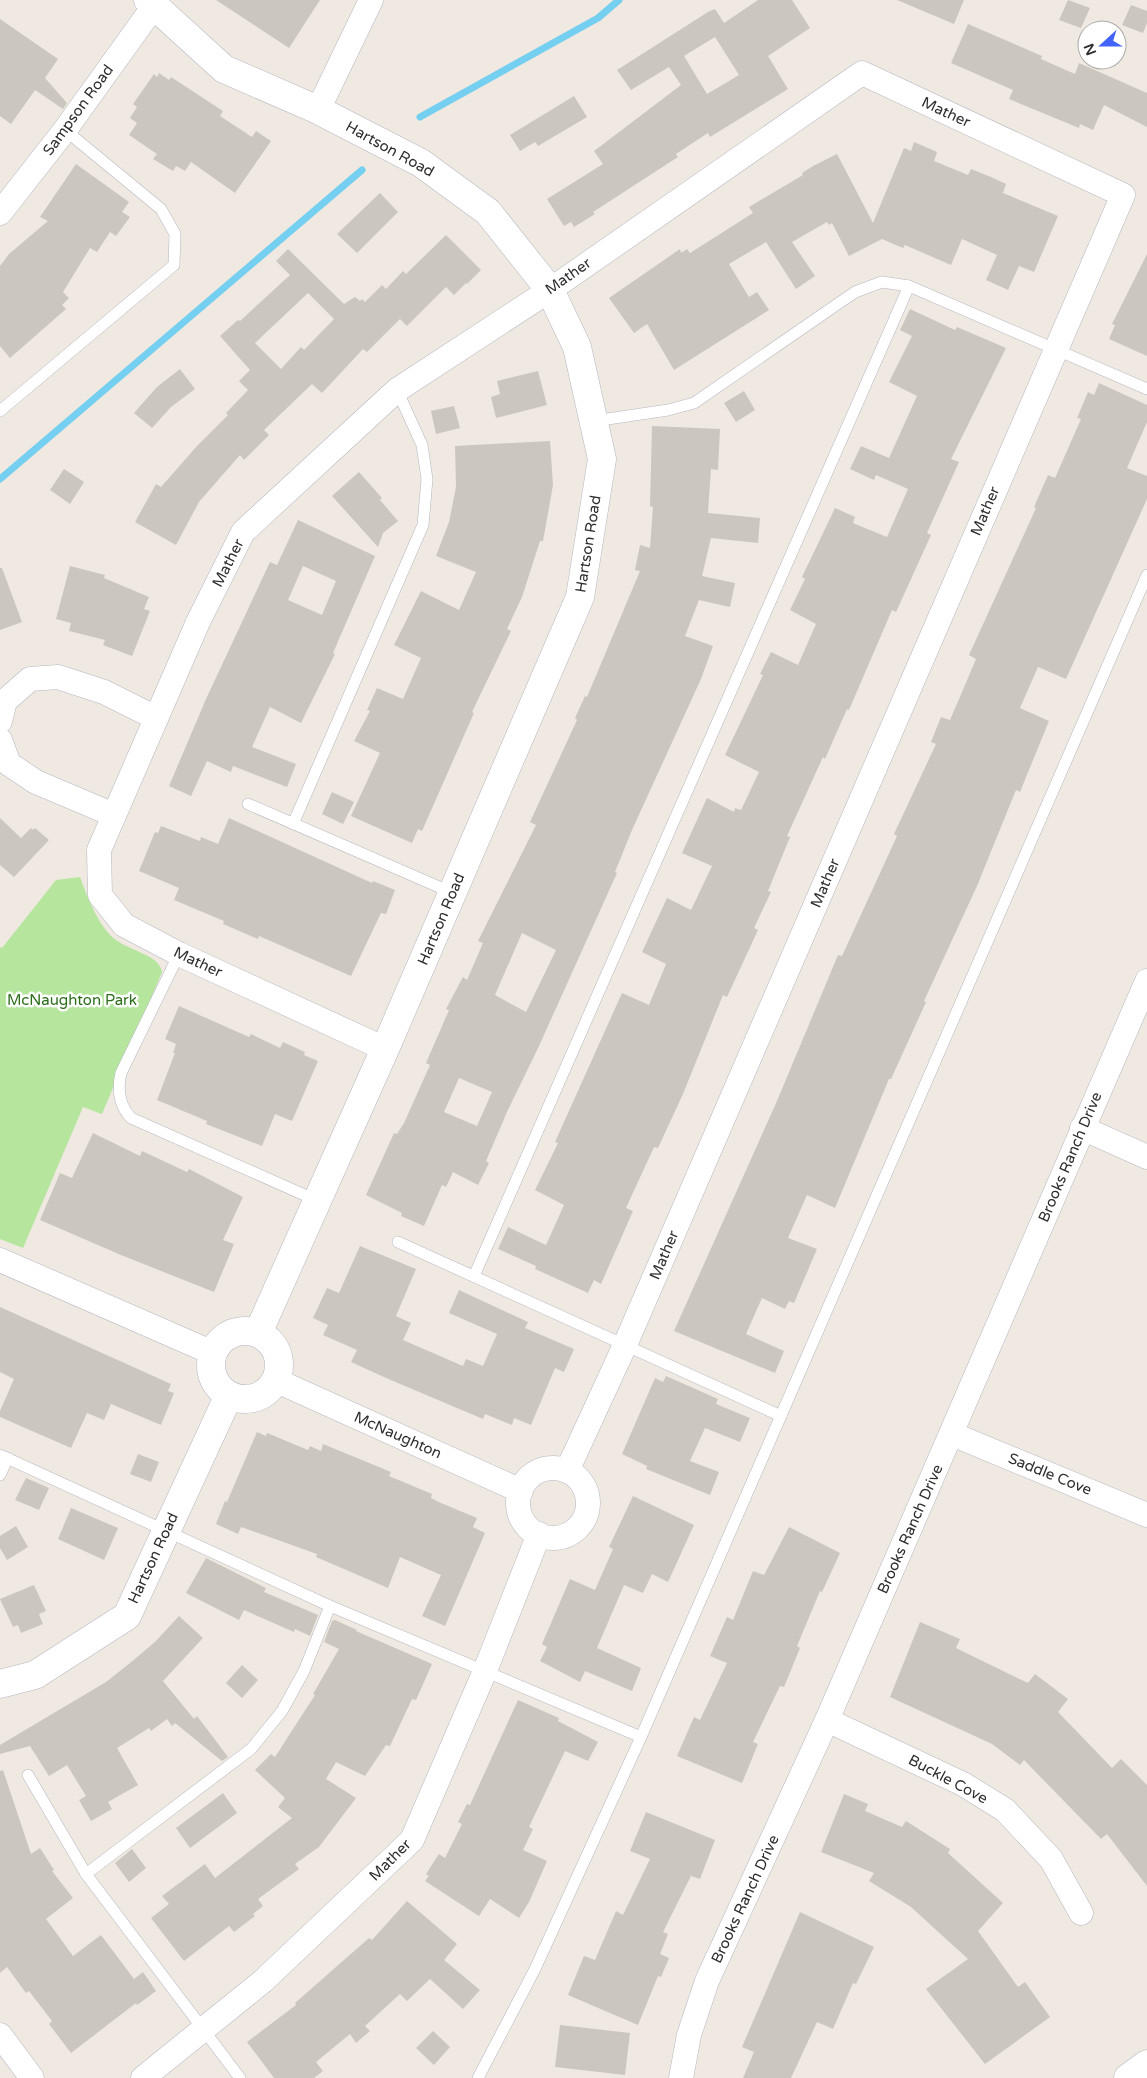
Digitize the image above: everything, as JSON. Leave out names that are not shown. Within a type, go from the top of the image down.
[{"type":"street","points":[[318,110],[371,0]]},
{"type":"street","name":"Hartson Road","points":[[151,3],[224,69],[318,110],[421,163],[488,212],[550,290],[577,347],[602,459],[580,598],[385,1049],[258,1333]]},
{"type":"street","name":"Sampson Road","points":[[0,213],[65,130],[151,3]]},
{"type":"street","name":"Mather","points":[[385,1049],[180,954],[124,925],[100,895],[99,850],[198,622],[243,532],[397,390],[550,290],[862,73],[1123,195],[625,1345],[567,1470]]},
{"type":"street","points":[[0,721],[5,701],[30,679],[58,677],[104,692],[156,718]]},
{"type":"street","points":[[0,740],[9,764],[36,782],[114,815]]},
{"type":"street","name":"Brooks Ranch Drive","points":[[681,2078],[689,2035],[707,1981],[828,1720],[1082,1128],[1147,982]]},
{"type":"street","points":[[1082,1128],[1147,1157]]},
{"type":"street","points":[[0,1260],[213,1353]]},
{"type":"street","points":[[238,1331],[258,1333],[268,1339],[274,1347],[277,1359],[275,1380],[271,1388],[257,1398],[240,1400],[229,1395],[218,1386],[212,1374],[211,1362],[213,1353],[225,1336],[238,1331]]},
{"type":"street","name":"McNaughton","points":[[275,1380],[521,1491]]},
{"type":"street","name":"Hartson Road","points":[[0,1684],[36,1675],[126,1616],[229,1395]]},
{"type":"street","name":"Saddle Cove","points":[[952,1434],[1147,1515]]},
{"type":"street","points":[[551,1469],[567,1470],[584,1484],[587,1495],[587,1515],[581,1526],[573,1532],[562,1536],[539,1534],[522,1520],[518,1501],[521,1491],[525,1482],[534,1474],[551,1469]]},
{"type":"street","name":"Mather","points":[[143,2078],[263,1982],[412,1840],[485,1671],[539,1534]]},
{"type":"street","name":"Buckle Cove","points":[[828,1720],[963,1784],[1005,1810],[1051,1859],[1081,1913]]},
{"type":"street","points":[[0,2035],[32,2078]]},
{"type":"street","points":[[1128,2078],[1147,2064]]},
{"type":"lane","points":[[0,411],[174,265],[175,234],[161,209],[65,130]]},
{"type":"lane","points":[[593,421],[668,410],[694,403],[855,292],[882,282],[909,286],[1147,389]]},
{"type":"lane","points":[[474,1276],[909,286]]},
{"type":"lane","points":[[293,824],[423,525],[427,479],[422,445],[397,390]]},
{"type":"lane","points":[[478,2078],[535,1969],[641,1737],[1147,576]]},
{"type":"lane","points":[[248,804],[453,893]]},
{"type":"lane","points":[[180,954],[121,1073],[118,1085],[121,1103],[126,1112],[131,1118],[318,1201]]},
{"type":"lane","points":[[398,1242],[781,1416]]},
{"type":"lane","points":[[0,1475],[4,1457],[330,1606],[641,1737]]},
{"type":"lane","points":[[86,1874],[250,1749],[282,1711],[304,1671],[330,1606]]},
{"type":"lane","points":[[28,1774],[86,1874],[240,2078]]},
{"type":"green space","name":"McNaughton Park","points":[[80,877],[94,911],[110,935],[121,944],[143,953],[156,961],[162,972],[102,1114],[83,1107],[23,1248],[0,1239],[0,947],[2,948],[56,880]]},
{"type":"building","points":[[216,0],[320,0],[289,48]]},
{"type":"building","points":[[758,0],[792,0],[810,28],[768,56],[788,89],[710,137],[708,133],[676,154],[678,157],[593,212],[595,214],[574,227],[571,222],[564,226],[547,199],[603,164],[594,151],[681,85],[669,67],[631,90],[617,70],[708,12],[715,9],[724,23]],"holes":[[[715,37],[739,75],[707,94],[684,56]]]},
{"type":"building","points":[[897,0],[964,0],[954,24]]},
{"type":"building","points":[[1068,0],[1090,8],[1085,20],[1077,20],[1077,27],[1059,20]]},
{"type":"building","points":[[1131,5],[1147,11],[1147,23],[1143,33],[1127,27],[1127,20],[1124,20]]},
{"type":"building","points":[[0,19],[58,59],[45,78],[67,103],[63,109],[35,90],[11,124],[0,116]]},
{"type":"building","points":[[968,24],[1042,56],[1041,59],[1075,74],[1077,68],[1095,70],[1147,93],[1147,127],[1104,105],[1093,130],[1080,124],[1079,128],[1009,99],[1013,90],[951,63]]},
{"type":"building","points":[[159,73],[169,80],[171,77],[223,111],[220,116],[252,137],[256,131],[271,141],[235,193],[191,162],[185,171],[176,166],[173,171],[153,159],[157,154],[129,135],[137,123],[130,118],[137,107],[133,104],[154,74],[157,77]]},
{"type":"building","points":[[574,96],[587,117],[538,146],[535,142],[520,151],[510,135]]},
{"type":"building","points":[[914,142],[937,152],[934,161],[968,175],[971,169],[991,177],[1006,184],[1003,193],[1058,216],[1034,272],[1019,266],[1008,290],[986,280],[997,255],[962,239],[951,265],[905,245],[903,248],[882,239],[849,256],[832,223],[829,225],[827,222],[792,242],[815,276],[796,289],[766,242],[729,264],[749,297],[757,292],[769,310],[674,370],[647,324],[634,333],[609,298],[680,249],[681,253],[687,249],[690,253],[753,213],[749,207],[803,175],[802,173],[813,166],[837,154],[873,223],[904,148],[911,151]]},
{"type":"building","points":[[76,164],[129,202],[122,212],[130,217],[116,236],[110,232],[97,252],[90,248],[63,292],[69,298],[62,305],[66,309],[10,358],[0,346],[0,266],[9,254],[48,221],[40,217]]},
{"type":"building","points":[[380,193],[398,212],[357,253],[337,234]]},
{"type":"building","points":[[446,235],[481,270],[454,295],[446,287],[407,326],[400,319],[367,352],[363,349],[322,393],[312,384],[264,430],[269,435],[244,460],[240,455],[199,502],[176,545],[135,522],[156,484],[161,487],[197,446],[228,415],[226,413],[248,390],[239,381],[250,370],[220,336],[238,320],[240,321],[290,275],[276,261],[288,249],[344,304],[355,297],[365,302],[382,285],[386,289],[403,271],[406,274]],"holes":[[[308,293],[334,319],[304,350],[301,347],[281,369],[255,343]]]},
{"type":"building","points":[[1147,254],[1147,356],[1109,339],[1115,325],[1112,324]]},
{"type":"building","points":[[910,309],[955,330],[957,327],[1006,348],[951,459],[959,462],[927,533],[931,535],[896,612],[892,610],[849,710],[847,709],[825,759],[823,757],[787,836],[790,837],[768,891],[771,892],[754,928],[758,930],[727,997],[723,995],[683,1094],[658,1148],[654,1147],[626,1208],[633,1211],[601,1284],[594,1280],[588,1293],[535,1269],[536,1266],[498,1249],[508,1227],[546,1245],[564,1205],[535,1190],[558,1143],[555,1142],[622,993],[649,1005],[666,964],[642,952],[667,898],[691,910],[712,866],[682,853],[707,798],[734,812],[735,808],[741,810],[759,772],[725,755],[763,675],[760,674],[771,652],[798,665],[816,624],[790,610],[805,579],[802,577],[835,508],[855,517],[853,523],[887,537],[908,489],[876,475],[874,480],[850,469],[861,446],[889,458],[917,396],[889,382],[912,336],[900,330]]},
{"type":"building","points":[[180,369],[195,389],[171,407],[152,428],[134,413],[157,387]]},
{"type":"building","points":[[538,371],[547,405],[496,418],[491,397],[500,394],[497,381]]},
{"type":"building","points":[[1099,383],[1147,405],[1147,422],[1127,468],[1147,476],[1147,499],[1066,679],[1038,667],[1020,708],[1049,721],[1020,792],[1016,790],[977,886],[924,1001],[926,1002],[891,1079],[889,1079],[835,1208],[807,1195],[788,1238],[817,1249],[794,1303],[789,1301],[785,1309],[762,1298],[746,1334],[784,1351],[775,1373],[674,1331],[777,1101],[838,955],[842,956],[897,836],[894,834],[936,744],[931,742],[941,717],[950,720],[976,659],[969,655],[1036,508],[1034,507],[1048,475],[1055,478],[1081,419],[1077,418],[1088,392],[1094,395]]},
{"type":"building","points":[[744,391],[755,410],[736,422],[724,403]]},
{"type":"building","points":[[454,406],[460,428],[436,434],[431,411]]},
{"type":"building","points":[[652,426],[720,429],[718,470],[711,469],[708,513],[760,518],[758,543],[711,538],[702,576],[735,583],[730,607],[699,600],[685,636],[713,646],[701,679],[632,830],[615,872],[617,873],[507,1112],[486,1161],[489,1163],[478,1185],[453,1172],[446,1187],[442,1185],[424,1226],[401,1216],[402,1213],[366,1195],[394,1133],[397,1134],[404,1123],[430,1065],[426,1063],[449,1010],[446,1009],[463,977],[467,980],[483,943],[478,941],[536,825],[530,822],[577,720],[575,718],[585,696],[587,697],[640,571],[635,570],[640,545],[650,548],[653,507],[650,506]],"holes":[[[522,933],[556,950],[526,1012],[495,995]],[[459,1078],[492,1092],[477,1126],[444,1112]]]},
{"type":"building","points":[[550,441],[553,485],[543,541],[540,541],[522,597],[507,629],[511,631],[472,712],[474,713],[422,831],[418,829],[412,843],[351,816],[380,753],[354,741],[370,711],[367,710],[377,688],[403,699],[421,658],[394,645],[421,591],[459,610],[476,572],[436,556],[449,522],[456,487],[455,446]]},
{"type":"building","points":[[64,469],[84,482],[70,504],[50,490]]},
{"type":"building","points":[[359,472],[382,498],[380,500],[398,521],[383,533],[378,547],[332,496]]},
{"type":"building","points":[[298,520],[375,556],[333,653],[335,654],[301,723],[270,707],[252,747],[296,764],[287,787],[233,766],[231,772],[207,761],[191,796],[169,786],[206,699],[270,562],[277,565]],"holes":[[[303,566],[336,581],[322,615],[288,600]]]},
{"type":"building","points":[[70,566],[105,575],[104,578],[149,597],[144,609],[150,611],[132,656],[103,645],[105,640],[69,631],[71,623],[56,619]]},
{"type":"building","points":[[0,568],[2,568],[22,622],[0,630]]},
{"type":"building","points":[[332,792],[354,802],[343,824],[322,814]]},
{"type":"building","points":[[0,818],[21,838],[31,828],[33,830],[35,828],[49,840],[14,877],[0,865]]},
{"type":"building","points":[[229,818],[372,883],[373,881],[395,890],[386,914],[381,913],[351,976],[259,936],[258,939],[223,924],[224,921],[174,900],[179,888],[139,871],[155,832],[158,833],[161,826],[200,841],[201,837],[218,844]]},
{"type":"building","points":[[179,1006],[249,1037],[251,1034],[280,1048],[283,1042],[305,1052],[304,1055],[318,1061],[292,1121],[275,1114],[262,1146],[206,1124],[207,1121],[157,1100],[175,1053],[173,1053],[176,1044],[165,1039]]},
{"type":"building","points":[[93,1133],[140,1156],[142,1151],[187,1172],[189,1169],[243,1197],[223,1240],[234,1244],[214,1292],[40,1220],[60,1173],[72,1178]]},
{"type":"building","points":[[360,1246],[416,1269],[396,1316],[411,1323],[403,1340],[463,1366],[466,1359],[483,1366],[497,1334],[449,1313],[459,1290],[528,1322],[525,1328],[574,1349],[564,1372],[555,1368],[531,1425],[514,1418],[512,1425],[485,1414],[483,1419],[386,1378],[351,1362],[357,1350],[323,1335],[328,1325],[313,1318],[327,1288],[339,1293]]},
{"type":"building","points":[[0,1307],[171,1384],[168,1391],[174,1393],[161,1425],[111,1404],[104,1420],[87,1413],[71,1448],[0,1417],[0,1411],[14,1379],[0,1372]]},
{"type":"building","points":[[666,1376],[718,1399],[716,1404],[750,1418],[740,1442],[705,1428],[690,1461],[719,1472],[710,1495],[646,1469],[647,1466],[622,1454],[655,1378],[663,1382]]},
{"type":"building","points":[[257,1432],[266,1436],[267,1433],[308,1450],[310,1446],[321,1451],[323,1444],[391,1472],[389,1476],[432,1494],[431,1498],[477,1518],[473,1527],[485,1533],[445,1626],[422,1616],[441,1575],[400,1557],[388,1588],[316,1557],[317,1554],[241,1527],[238,1534],[216,1524]]},
{"type":"building","points":[[138,1454],[159,1462],[151,1482],[130,1474]]},
{"type":"building","points":[[26,1478],[49,1488],[39,1510],[15,1500]]},
{"type":"building","points":[[633,1496],[694,1525],[668,1582],[652,1574],[643,1593],[624,1585],[597,1648],[641,1668],[632,1691],[585,1671],[580,1682],[540,1661],[547,1647],[542,1644],[570,1579],[595,1590],[613,1549],[609,1547]]},
{"type":"building","points":[[71,1508],[118,1528],[104,1560],[58,1539]]},
{"type":"building","points":[[16,1526],[28,1547],[7,1560],[0,1548],[0,1536]]},
{"type":"building","points":[[789,1527],[840,1553],[822,1592],[820,1591],[797,1646],[800,1648],[784,1687],[780,1686],[753,1742],[758,1744],[742,1783],[677,1756],[694,1717],[700,1720],[727,1663],[710,1656],[727,1617],[733,1620],[753,1571],[764,1575]]},
{"type":"building","points":[[206,1558],[266,1588],[264,1592],[318,1615],[310,1636],[295,1629],[294,1632],[244,1610],[239,1620],[186,1593]]},
{"type":"building","points":[[34,1585],[46,1611],[39,1614],[43,1624],[21,1633],[18,1625],[13,1627],[0,1599]]},
{"type":"building","points":[[179,1616],[203,1638],[163,1681],[194,1719],[197,1716],[228,1757],[222,1761],[175,1723],[172,1726],[167,1719],[151,1731],[149,1728],[117,1748],[138,1785],[108,1802],[112,1809],[91,1821],[79,1800],[86,1796],[67,1765],[49,1776],[30,1746],[0,1754],[0,1745],[106,1682],[155,1642]]},
{"type":"building","points":[[335,1620],[432,1664],[416,1700],[412,1699],[390,1746],[386,1745],[365,1776],[336,1762],[326,1779],[356,1798],[319,1847],[295,1864],[299,1869],[258,1899],[263,1906],[253,1914],[255,1916],[234,1932],[229,1926],[184,1961],[151,1918],[169,1904],[162,1896],[205,1864],[215,1878],[292,1818],[278,1807],[285,1798],[255,1770],[271,1754],[275,1757],[315,1695],[313,1694],[339,1649],[324,1642],[332,1621]]},
{"type":"building","points":[[920,1622],[960,1639],[956,1648],[1028,1683],[1035,1674],[1068,1699],[1058,1712],[1112,1768],[1121,1759],[1147,1785],[1147,1886],[1107,1834],[1101,1839],[1024,1760],[1020,1765],[992,1744],[890,1697]]},
{"type":"building","points":[[242,1665],[258,1680],[242,1698],[226,1683]]},
{"type":"building","points":[[518,1700],[559,1718],[558,1721],[598,1742],[588,1761],[565,1751],[529,1827],[533,1829],[523,1850],[547,1861],[529,1902],[519,1918],[490,1899],[479,1916],[425,1881],[429,1876],[426,1874],[439,1854],[445,1858],[462,1824],[458,1822],[467,1804],[470,1805]]},
{"type":"building","points":[[3,1770],[31,1854],[40,1848],[54,1870],[52,1871],[73,1898],[46,1919],[73,1956],[101,1935],[134,1979],[143,1972],[156,1991],[137,2005],[136,2003],[71,2053],[49,2024],[52,2021],[29,1991],[26,1993],[7,1967],[0,1973],[0,1771]]},
{"type":"building","points":[[223,1793],[237,1813],[190,1848],[176,1828]]},
{"type":"building","points":[[844,1794],[868,1804],[865,1811],[902,1827],[906,1821],[950,1849],[948,1853],[1003,1903],[978,1931],[1018,1987],[1025,1982],[1050,2017],[985,2064],[926,1989],[968,1959],[911,1907],[869,1881],[874,1873],[821,1852]]},
{"type":"building","points":[[646,1812],[715,1840],[700,1879],[691,1876],[663,1932],[668,1934],[660,1954],[669,1958],[661,1977],[658,1976],[638,2025],[568,1995],[584,1956],[595,1960],[616,1911],[623,1915],[650,1859],[630,1851]]},
{"type":"building","points":[[132,1849],[146,1868],[129,1882],[115,1863]]},
{"type":"building","points":[[407,1901],[457,1944],[444,1960],[480,1990],[463,2009],[430,1979],[407,2001],[400,1994],[365,2026],[370,2031],[356,2043],[350,2034],[316,2062],[323,2071],[314,2078],[274,2078],[247,2042],[296,2005],[295,2003],[369,1938],[372,1940]]},
{"type":"building","points":[[800,1912],[874,1947],[856,1984],[853,1983],[833,2029],[817,2022],[791,2078],[743,2078],[754,2052],[742,2047]]},
{"type":"building","points":[[560,2025],[630,2033],[625,2075],[555,2067]]},
{"type":"building","points":[[433,2031],[450,2047],[434,2065],[416,2048]]},
{"type":"waterway","points":[[420,117],[598,18],[619,0]]},
{"type":"waterway","points":[[0,479],[362,170]]}]
